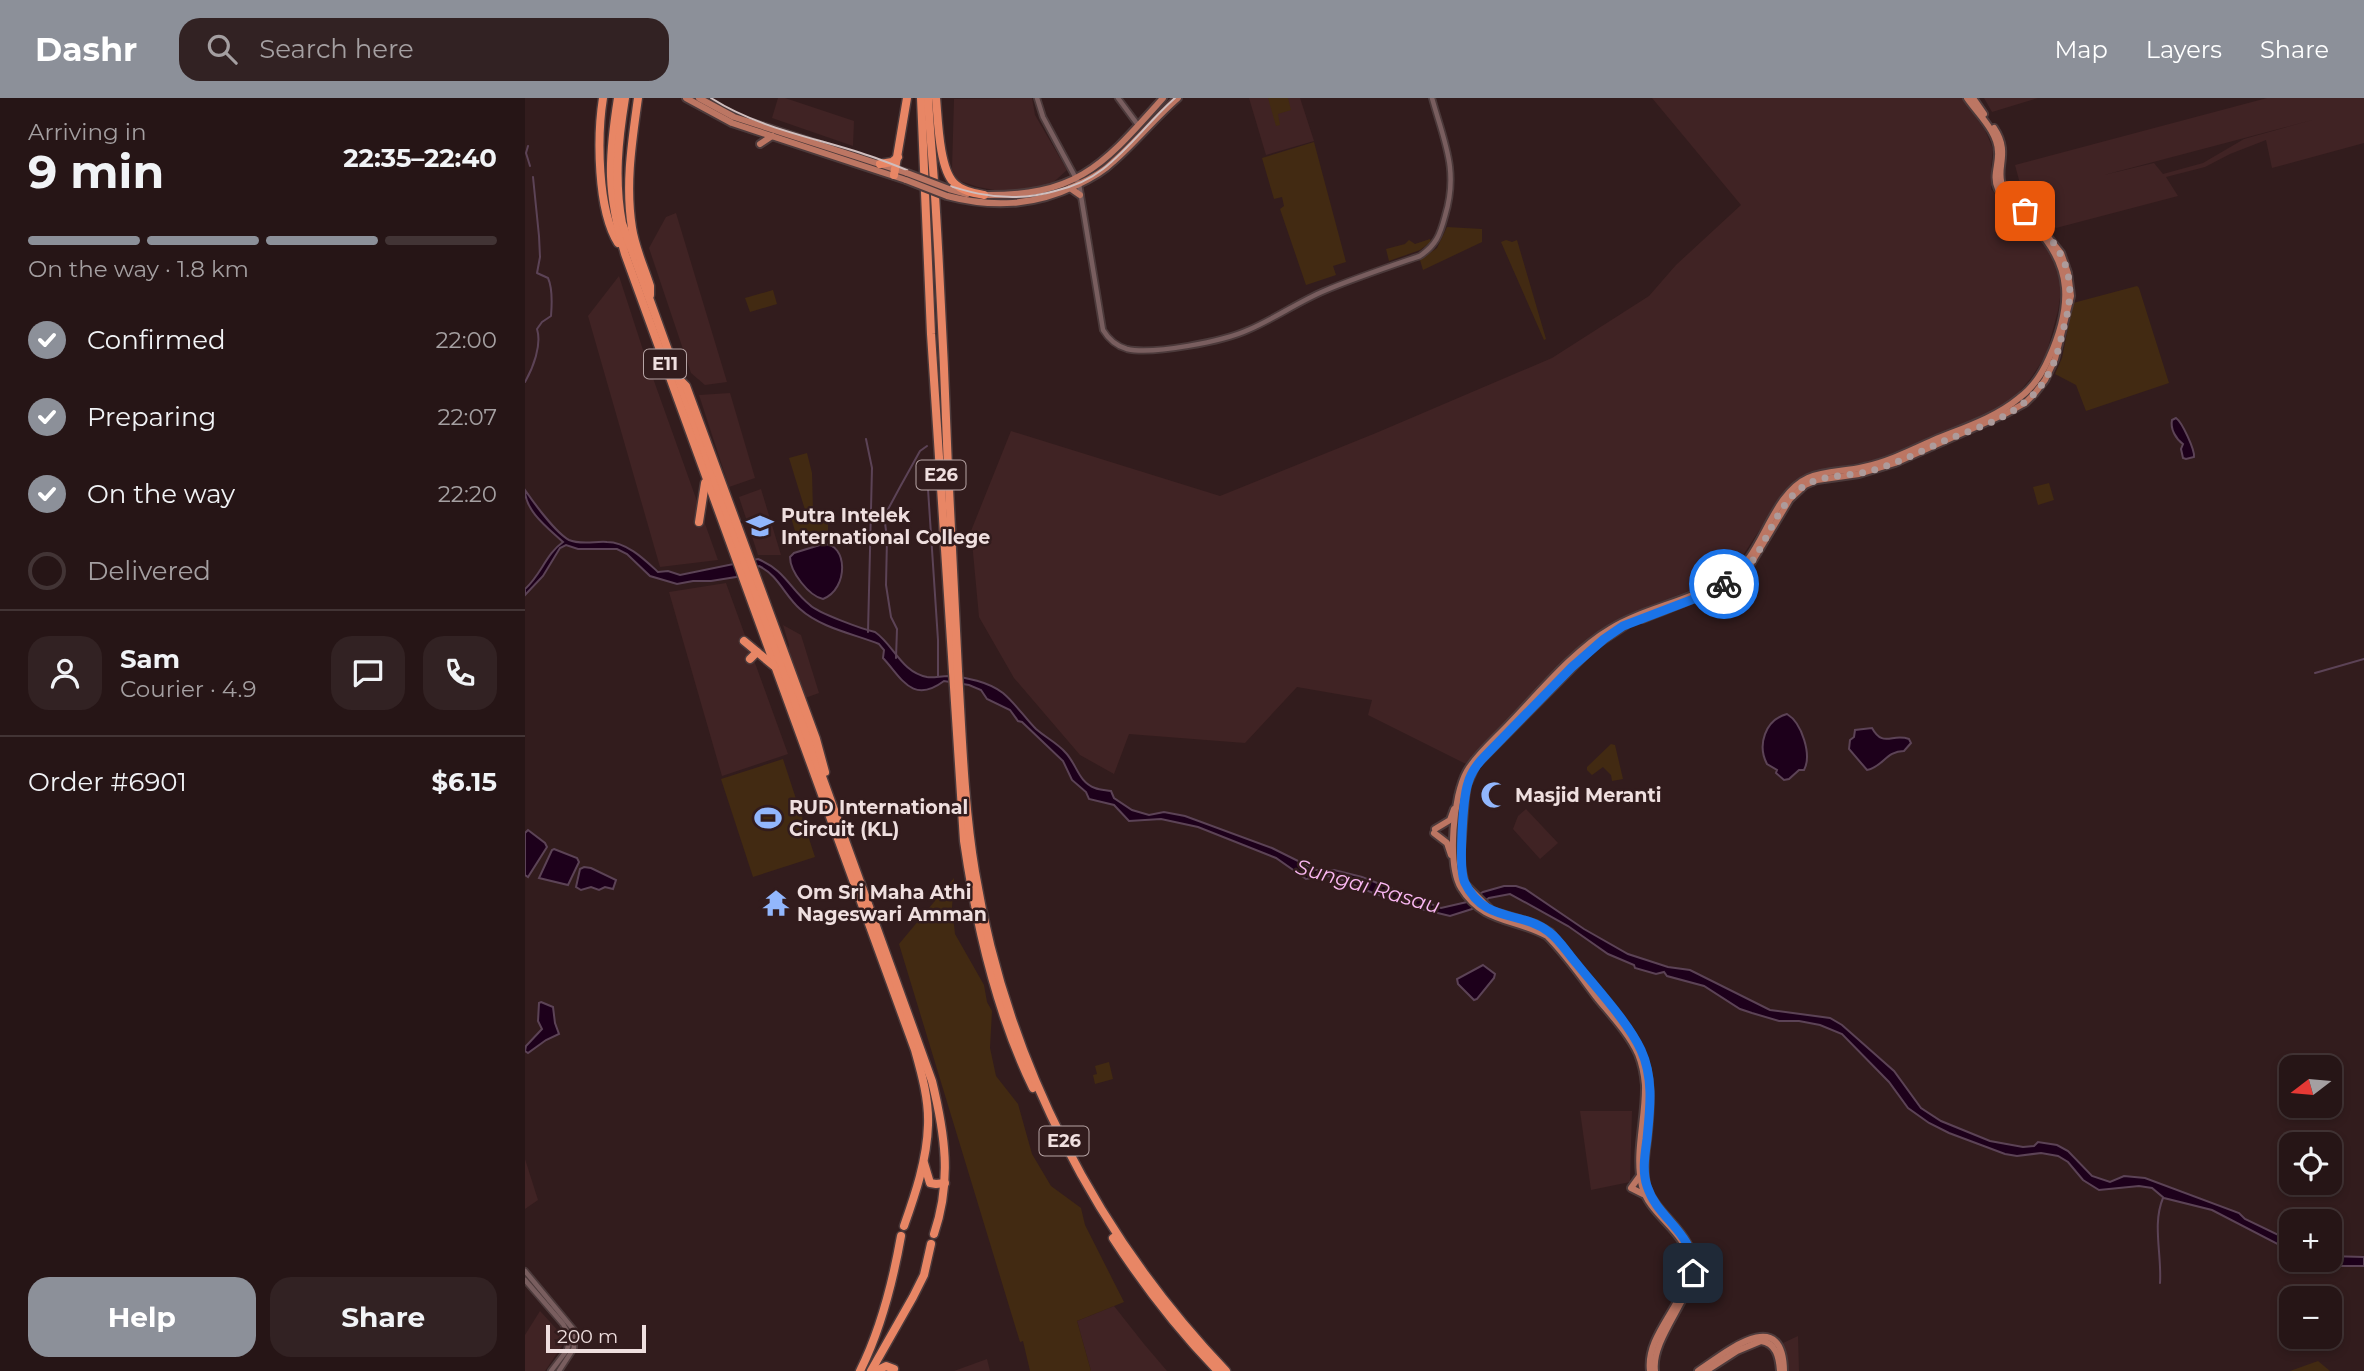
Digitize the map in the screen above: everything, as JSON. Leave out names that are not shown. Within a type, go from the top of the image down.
[{"type":"highway","points":[[603,98],[599,128],[601,181],[615,239],[625,254]]},
{"type":"highway","name":"E11","points":[[618,98],[611,141],[610,185],[615,219],[625,254],[705,473],[741,555]]},
{"type":"highway","name":"E11","points":[[625,98],[617,154],[618,198],[622,223],[676,376],[686,386],[776,668],[915,1050],[927,1104],[928,1125],[924,1156],[904,1226]]},
{"type":"highway","points":[[638,98],[630,151],[629,195],[632,228],[650,286],[649,302]]},
{"type":"highway","points":[[895,172],[900,128],[907,98]]},
{"type":"highway","name":"E26","points":[[921,98],[931,334],[967,839],[972,874],[1001,1005],[1028,1077],[1066,1158],[1102,1222],[1143,1283],[1218,1371]]},
{"type":"highway","name":"E26","points":[[928,98],[943,334],[955,665]]},
{"type":"highway","points":[[936,98],[948,175],[953,183],[961,188],[984,195]]},
{"type":"highway","points":[[880,164],[893,162],[898,157]]},
{"type":"highway","points":[[699,522],[706,489],[705,473]]},
{"type":"highway","points":[[741,555],[816,739],[826,774],[825,783],[932,1081],[944,1135],[945,1183],[943,1205],[933,1234]]},
{"type":"highway","points":[[744,642],[776,668]]},
{"type":"highway","points":[[750,659],[757,652]]},
{"type":"highway","name":"E26","points":[[972,874],[1006,1002],[1033,1075],[1071,1156],[1106,1219],[1147,1279],[1194,1338],[1226,1371]]},
{"type":"highway","points":[[924,1156],[930,1183],[945,1183]]},
{"type":"highway","points":[[860,1371],[877,1328],[896,1265],[901,1236]]},
{"type":"highway","points":[[871,1371],[913,1297],[923,1275],[931,1244]]},
{"type":"highway","points":[[876,1371],[886,1366],[894,1370]]},
{"type":"main road","points":[[685,98],[755,130],[895,172],[975,202],[1019,203],[1045,199],[1070,188],[1100,164],[1163,98]]},
{"type":"main road","points":[[699,98],[713,110],[880,164],[895,172]]},
{"type":"main road","points":[[948,192],[984,195],[1034,192],[1078,181],[1114,162],[1178,98]]},
{"type":"main road","points":[[1652,1371],[1651,1355],[1685,1282],[1689,1262],[1683,1244],[1640,1191],[1631,1188],[1640,1171],[1645,1087],[1637,1051],[1546,936],[1533,928],[1498,919],[1484,910],[1457,877],[1447,843],[1435,831],[1450,820],[1461,783],[1473,762],[1591,642],[1622,623],[1702,591],[1728,577],[1748,559],[1786,497],[1802,481],[1821,473],[1888,463],[2008,406],[2021,397],[2039,377],[2049,359],[2064,309],[2065,283],[2057,255],[2032,224],[2000,193],[1995,179],[1998,155],[1995,139],[1967,98]]},
{"type":"main road","points":[[1468,892],[1460,862],[1465,798],[1471,775],[1485,756],[1572,667],[1623,626],[1704,595],[1731,580],[1752,562],[1790,499],[1805,485],[1817,480],[1859,474],[1997,418],[2025,403],[2049,374],[2069,310],[2070,283],[2061,253],[2049,236],[2001,186],[1999,173],[2003,146],[1973,98]]},
{"type":"main road","points":[[755,130],[760,143],[772,136]]},
{"type":"main road","points":[[1070,188],[1080,195]]},
{"type":"main road","points":[[1453,860],[1458,795]]},
{"type":"main road","points":[[1484,910],[1536,924],[1550,932],[1627,1028],[1645,1059],[1650,1096],[1645,1159],[1646,1184],[1655,1202],[1686,1241],[1693,1262],[1690,1283],[1657,1352],[1652,1371]]},
{"type":"main road","points":[[1698,1371],[1745,1340],[1761,1336],[1769,1337],[1778,1345],[1783,1358],[1782,1371]]},
{"type":"main road","points":[[1706,1371],[1737,1351],[1761,1341],[1773,1346],[1782,1371]]},
{"type":"street","points":[[1037,98],[1044,117],[1078,181],[1103,330],[1115,344],[1131,350],[1224,339],[1265,322],[1322,291],[1420,256],[1431,248],[1442,231],[1452,183],[1448,152],[1432,98]]},
{"type":"street","points":[[1118,98],[1139,125]]},
{"type":"street","points":[[1059,186],[1069,177],[1069,164]]},
{"type":"street","points":[[525,1271],[574,1329],[574,1348],[559,1371]]},
{"type":"street","points":[[525,1280],[563,1324],[570,1337],[567,1350],[551,1371]]},
{"type":"shaded area","points":[[778,98],[854,121],[853,146],[772,118]]},
{"type":"shaded area","points":[[1032,98],[1035,115],[1067,170],[1048,187],[1031,191],[1005,192],[957,180],[952,169],[954,99]]},
{"type":"shaded area","points":[[1249,98],[1300,98],[1314,141],[1266,155]]},
{"type":"shaded area","points":[[1268,98],[1288,98],[1291,110],[1278,114],[1280,125],[1276,126]]},
{"type":"shaded area","points":[[1652,98],[1962,98],[1985,130],[1993,149],[1991,189],[2005,206],[2035,232],[2049,250],[2058,272],[2061,291],[2058,311],[2046,355],[2031,378],[2015,397],[1988,413],[1875,460],[1809,473],[1787,488],[1736,566],[1712,582],[1631,613],[1603,629],[1568,657],[1466,764],[1368,715],[1372,700],[1297,687],[1245,743],[1129,734],[1114,774],[1080,755],[1014,678],[979,617],[971,531],[1011,431],[1220,496],[1552,358],[1649,296],[1676,265],[1741,205]]},
{"type":"shaded area","points":[[1984,98],[2038,98],[1992,112]]},
{"type":"shaded area","points":[[2267,98],[2364,98],[2364,143],[2272,168],[2266,140],[2205,167],[2166,177],[2178,196],[2056,228],[2023,195],[2015,165]],"holes":[[[2316,119],[2244,139],[2203,163],[2163,174],[2154,163],[2104,175]]]},
{"type":"shaded area","points":[[1314,142],[1346,262],[1333,266],[1336,275],[1306,285],[1280,209],[1284,206],[1282,197],[1274,199],[1262,158]]},
{"type":"shaded area","points":[[676,213],[727,382],[705,385],[691,373],[649,248],[666,217]]},
{"type":"shaded area","points":[[1447,227],[1482,229],[1482,242],[1423,270],[1420,260],[1437,248]]},
{"type":"shaded area","points":[[1430,239],[1431,242],[1420,250],[1389,261],[1386,249],[1405,244],[1409,240],[1415,244]]},
{"type":"shaded area","points":[[1517,240],[1546,339],[1544,340],[1501,242]]},
{"type":"shaded area","points":[[619,276],[718,560],[660,567],[588,316]]},
{"type":"shaded area","points":[[2137,286],[2169,383],[2086,411],[2076,385],[2055,374],[2062,358],[2073,303]]},
{"type":"shaded area","points":[[773,290],[777,304],[750,312],[745,298]]},
{"type":"shaded area","points":[[730,393],[755,478],[729,487],[699,395]]},
{"type":"shaded area","points":[[807,453],[812,473],[813,511],[807,513],[828,511],[828,536],[799,545],[791,517],[806,513],[789,458]]},
{"type":"shaded area","points":[[2049,483],[2054,500],[2038,505],[2033,487]]},
{"type":"shaded area","name":"Putra Intelek International College","points":[[761,489],[781,555],[758,555],[739,497]]},
{"type":"shaded area","points":[[726,583],[788,754],[722,776],[669,592]]},
{"type":"shaded area","points":[[783,625],[801,635],[819,693],[805,698],[788,652],[789,645]]},
{"type":"shaded area","points":[[1611,744],[1615,745],[1623,779],[1612,781],[1611,775],[1603,767],[1592,775],[1587,770]]},
{"type":"shaded area","name":"RUD International Circuit (KL)","points":[[783,759],[815,857],[753,877],[721,779]]},
{"type":"shaded area","points":[[1526,809],[1558,843],[1540,859],[1513,829],[1518,816]]},
{"type":"shaded area","points":[[954,878],[952,907],[955,934],[984,985],[987,1002],[992,1011],[990,1048],[996,1076],[1018,1104],[1032,1154],[1051,1186],[1081,1208],[1085,1225],[1124,1302],[1077,1321],[1091,1371],[1030,1371],[1023,1341],[1020,1342],[899,944]]},
{"type":"shaded area","points":[[1109,1062],[1113,1079],[1095,1084],[1095,1066]]},
{"type":"shaded area","points":[[1580,1111],[1632,1111],[1630,1182],[1591,1190]]},
{"type":"shaded area","points":[[525,1159],[538,1200],[525,1209]]},
{"type":"shaded area","points":[[1114,1306],[1167,1371],[1091,1371],[1077,1321]]},
{"type":"shaded area","points":[[540,1311],[562,1335],[562,1346],[545,1371],[525,1371],[525,1335]]},
{"type":"shaded area","points":[[1798,1336],[1799,1371],[1789,1371],[1783,1343]]},
{"type":"shaded area","points":[[987,1359],[990,1371],[954,1371]]},
{"type":"shaded area","points":[[2318,1361],[2330,1371],[2290,1371]]},
{"type":"water","points":[[2176,418],[2188,436],[2194,457],[2183,458],[2183,444],[2172,427],[2172,420]]},
{"type":"water","name":"Sungai Rasau","points":[[525,490],[552,525],[569,540],[622,545],[635,552],[658,572],[668,571],[680,575],[758,559],[767,563],[815,608],[882,637],[904,664],[918,674],[970,679],[1003,693],[1036,729],[1065,752],[1085,782],[1095,788],[1111,791],[1114,798],[1132,810],[1149,815],[1164,812],[1185,816],[1272,848],[1316,870],[1334,870],[1362,877],[1441,908],[1467,902],[1483,892],[1504,886],[1525,889],[1584,929],[1628,954],[1668,967],[1690,970],[1770,1010],[1830,1018],[1842,1025],[1894,1071],[1921,1108],[1941,1121],[1990,1141],[2023,1147],[2034,1146],[2038,1142],[2057,1145],[2068,1151],[2092,1176],[2110,1182],[2124,1176],[2145,1178],[2239,1213],[2245,1219],[2279,1235],[2279,1245],[2212,1210],[2164,1198],[2152,1188],[2139,1186],[2099,1190],[2083,1180],[2068,1162],[2058,1156],[2041,1153],[2017,1156],[2005,1154],[1949,1133],[1908,1108],[1889,1082],[1842,1034],[1820,1025],[1779,1021],[1752,1013],[1740,1009],[1704,986],[1667,976],[1664,972],[1656,974],[1635,968],[1510,894],[1489,898],[1472,909],[1450,916],[1373,893],[1338,878],[1328,876],[1306,879],[1276,858],[1198,827],[1161,819],[1129,821],[1114,805],[1089,799],[1086,792],[1072,780],[1063,761],[1018,721],[1010,710],[987,699],[981,690],[944,681],[924,690],[908,686],[883,658],[884,650],[879,644],[808,616],[776,580],[759,566],[736,577],[677,584],[650,576],[627,554],[617,549],[578,549],[566,545],[560,548],[543,576],[525,595],[525,589],[552,552],[563,542],[533,512]]},
{"type":"water","points":[[823,544],[837,551],[842,567],[837,586],[823,599],[801,582],[790,557],[794,553]]},
{"type":"water","points":[[1787,714],[1801,732],[1807,756],[1804,770],[1799,770],[1784,780],[1776,773],[1777,770],[1767,764],[1763,741],[1768,727]]},
{"type":"water","points":[[1872,728],[1884,739],[1903,738],[1909,739],[1911,743],[1904,751],[1893,754],[1867,770],[1849,749],[1850,740],[1854,737],[1855,730]]},
{"type":"water","points":[[528,830],[547,847],[528,877],[525,875],[525,833]]},
{"type":"water","points":[[554,849],[577,858],[579,862],[568,885],[539,878]]},
{"type":"water","points":[[584,867],[616,880],[613,889],[605,887],[599,890],[591,887],[581,890],[576,887],[580,869]]},
{"type":"water","points":[[1483,965],[1495,974],[1494,978],[1474,1000],[1458,984],[1457,979]]},
{"type":"water","points":[[541,1002],[553,1007],[559,1034],[528,1053],[525,1051],[526,1046],[542,1029],[538,1021]]},
{"type":"water","points":[[2342,1256],[2364,1257],[2364,1266],[2342,1266]]},
{"type":"waterway","points":[[528,146],[526,153],[530,166]]},
{"type":"waterway","points":[[525,382],[538,349],[537,329],[551,316],[552,307],[548,278],[537,273],[540,257],[533,177]]},
{"type":"waterway","points":[[866,439],[872,468],[868,632]]},
{"type":"waterway","points":[[896,658],[897,629],[891,617],[886,585],[886,513],[920,451],[927,446]]},
{"type":"waterway","points":[[928,489],[938,676]]},
{"type":"waterway","points":[[2315,673],[2364,659]]},
{"type":"waterway","points":[[2160,1283],[2158,1218],[2163,1198]]},
{"type":"railway","points":[[711,98],[765,124],[861,153],[955,188],[1003,197],[1055,191],[1092,177],[1122,152],[1175,98]]},
{"type":"way so far","points":[[1724,584],[1752,562],[1790,499],[1805,485],[1817,480],[1859,474],[1889,466],[2007,413],[2025,403],[2035,393],[2055,359],[2071,296],[2068,273],[2061,253],[2025,211]]},
{"type":"place","name":"Putra Intelek International College","points":[[760,526]]},
{"type":"place","name":"Masjid Meranti","points":[[1494,795]]},
{"type":"place","name":"RUD International Circuit (KL)","points":[[768,818]]},
{"type":"place","name":"Om Sri Maha Athi Nageswari Amman","points":[[776,903]]},
{"type":"route","points":[[1693,1273],[1692,1255],[1686,1241],[1655,1202],[1646,1184],[1649,1076],[1638,1044],[1550,932],[1536,924],[1486,908],[1465,884],[1460,862],[1467,785],[1476,765],[1594,646],[1623,626],[1704,595],[1724,584]]}]
